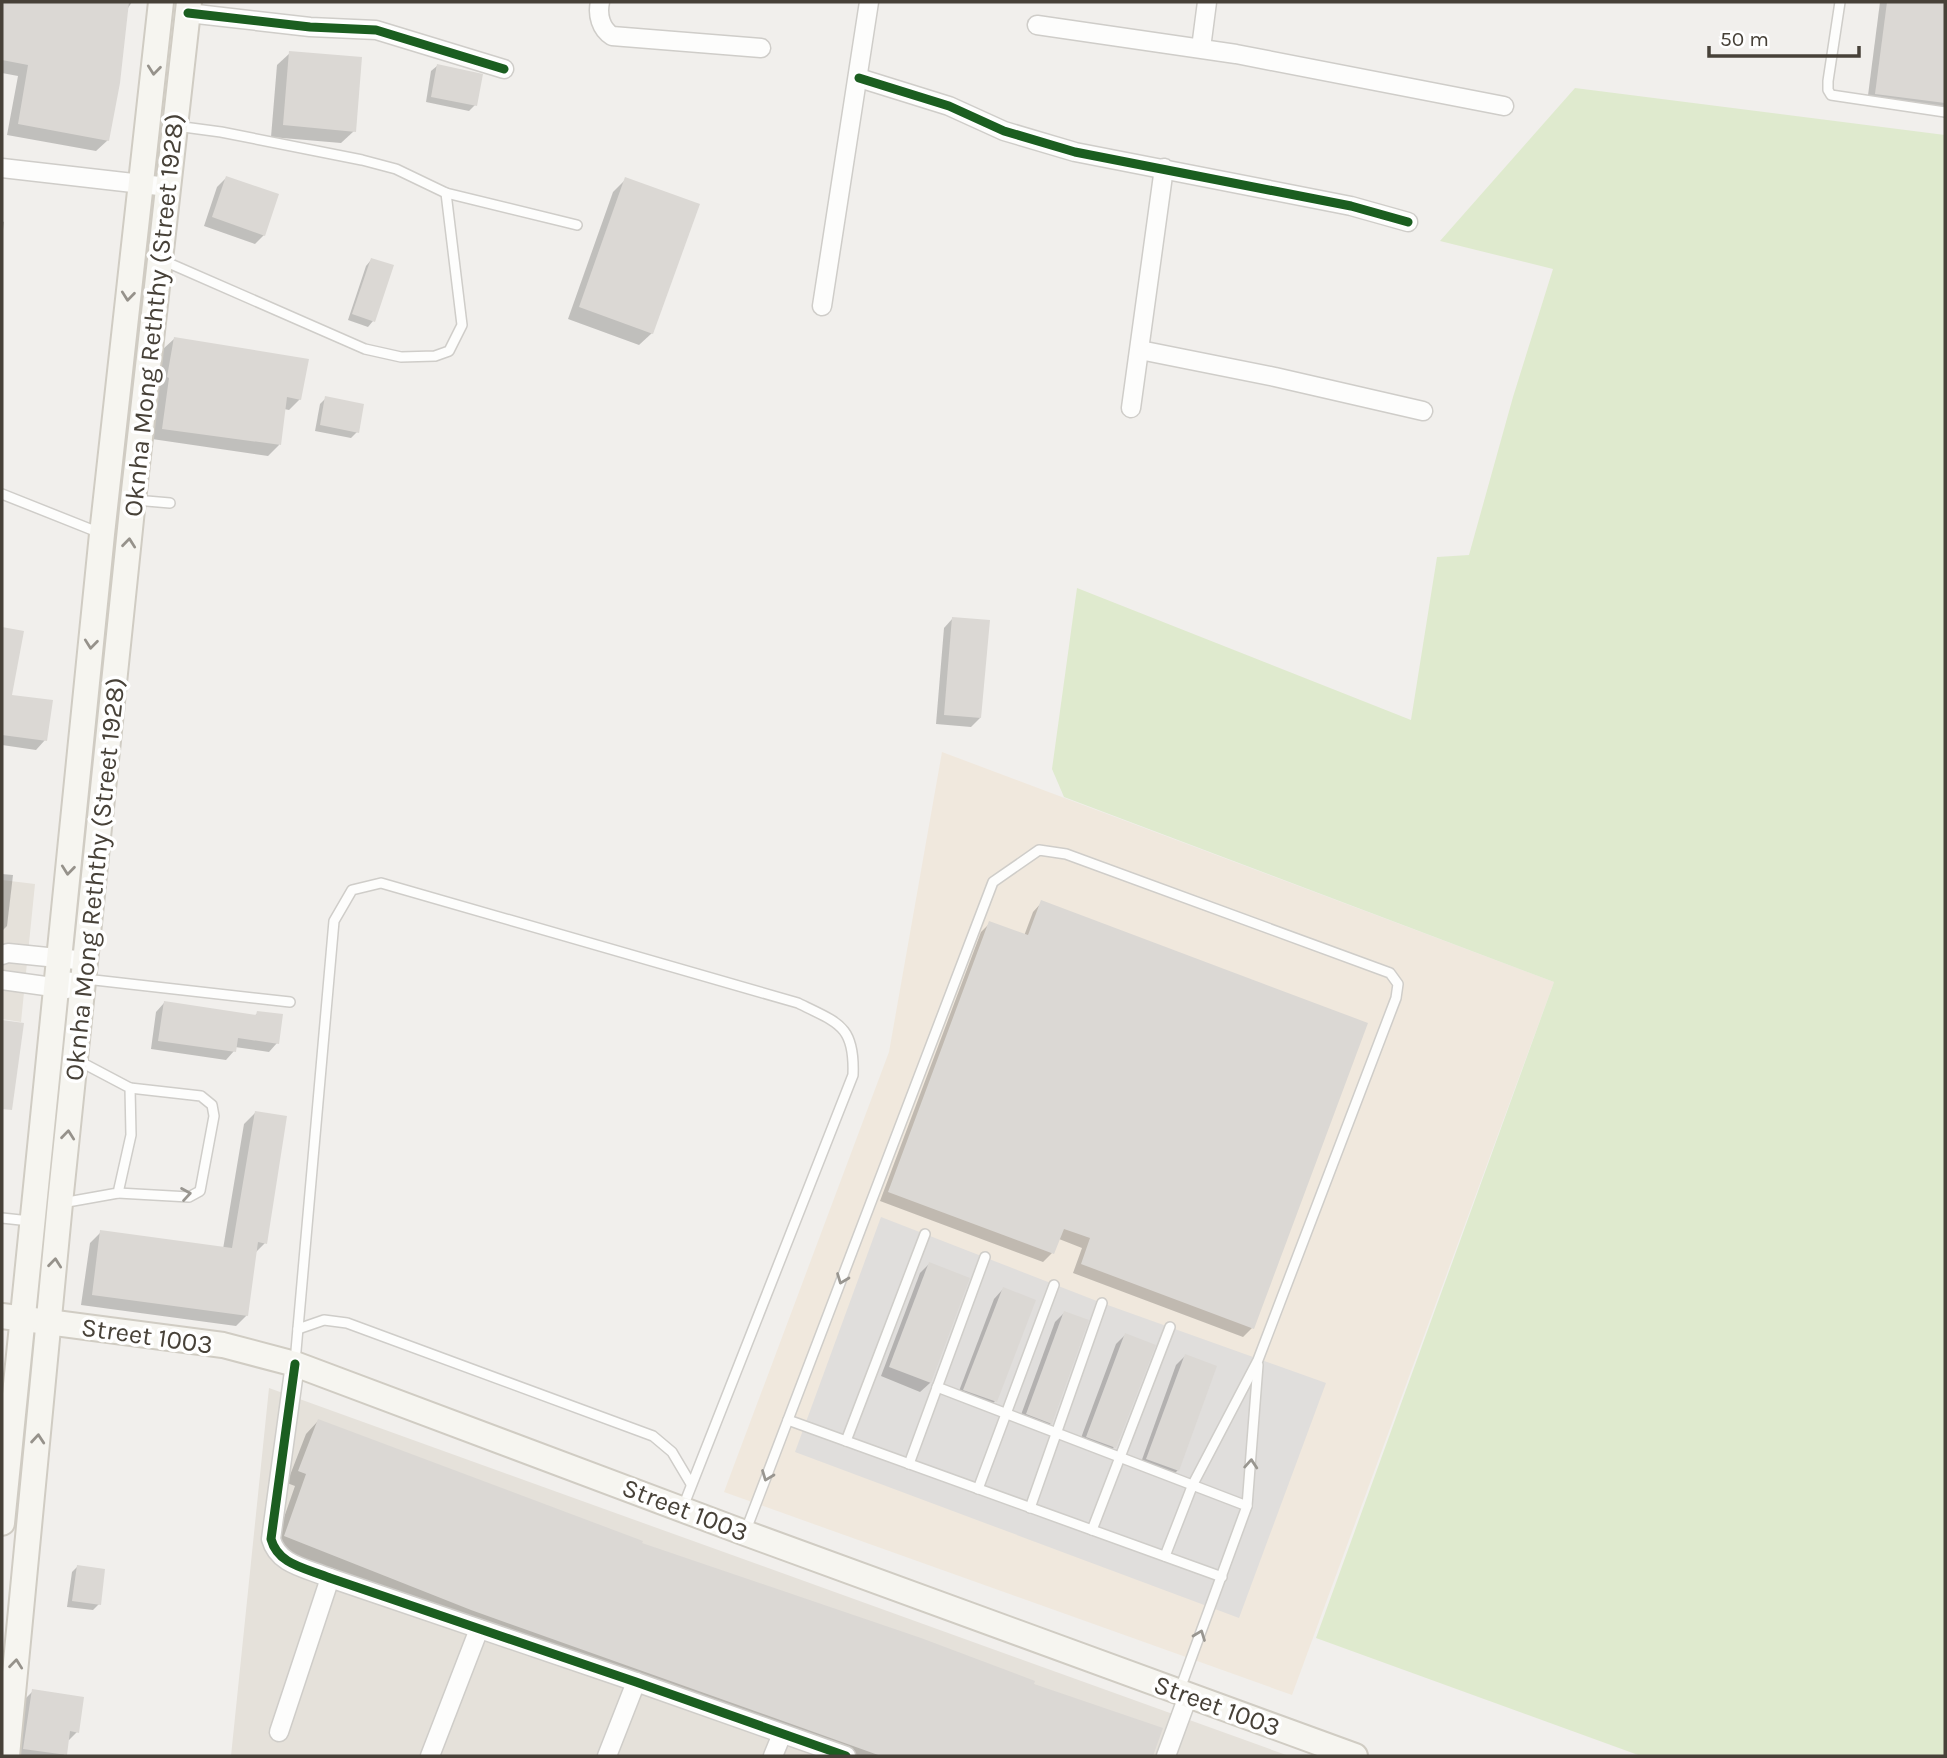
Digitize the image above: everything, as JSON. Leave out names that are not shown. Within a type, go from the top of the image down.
[{"type":"main road","name":"Oknha Mong Reththy (Street 1928)","points":[[7,1756],[12,1508],[6,1432],[13,1373],[12,1318],[32,1222],[102,534],[161,2]]},
{"type":"main road","name":"Oknha Mong Reththy (Street 1928)","points":[[12,1508],[49,1322],[133,500],[189,8]]},
{"type":"main road","points":[[96,594],[124,597]]},
{"type":"main road","name":"Street 1003","points":[[12,1318],[223,1345],[295,1364],[745,1533],[1355,1756]]},
{"type":"street","points":[[600,2],[598,8],[601,24],[612,36],[761,48]]},
{"type":"street","points":[[822,306],[869,2]]},
{"type":"street","points":[[1201,48],[1207,2]]},
{"type":"street","points":[[189,8],[310,27],[376,30],[503,69]]},
{"type":"street","points":[[1037,25],[1201,48],[1504,106]]},
{"type":"street","points":[[859,78],[948,106],[1004,131],[1074,152],[1351,205],[1408,222]]},
{"type":"street","points":[[2,168],[169,187]]},
{"type":"street","points":[[1131,408],[1164,168]]},
{"type":"street","points":[[1140,350],[1423,411]]},
{"type":"street","points":[[2,956],[8,953],[57,974],[85,977]]},
{"type":"street","points":[[2,980],[57,974],[85,977]]},
{"type":"street","points":[[295,1364],[271,1538],[275,1551],[281,1558],[330,1578],[846,1756]]},
{"type":"street","points":[[279,1732],[330,1578]]},
{"type":"street","points":[[430,1756],[479,1629]]},
{"type":"street","points":[[607,1756],[636,1682]]},
{"type":"street","points":[[1166,1756],[1183,1694]]},
{"type":"street","points":[[773,1756],[782,1734]]},
{"type":"lane","points":[[1840,2],[1828,81],[1831,95],[1945,111]]},
{"type":"lane","points":[[176,126],[221,132],[362,160],[396,169],[446,193],[577,225]]},
{"type":"lane","points":[[160,260],[365,349],[401,357],[435,356],[449,351],[462,325],[446,193]]},
{"type":"lane","points":[[2,494],[102,534]]},
{"type":"lane","points":[[133,500],[170,503]]},
{"type":"lane","points":[[745,1533],[993,882],[1039,850],[1066,853],[1390,973],[1398,984],[1396,998],[1258,1360],[1193,1484],[1165,1556]]},
{"type":"lane","points":[[295,1364],[334,921],[352,890],[381,883],[798,1003],[840,1024],[854,1050],[853,1075],[682,1509]]},
{"type":"lane","points":[[85,977],[290,1002]]},
{"type":"lane","points":[[49,1056],[76,1059],[130,1088],[201,1096],[212,1105],[214,1116],[200,1191],[189,1197],[118,1193],[60,1203]]},
{"type":"lane","points":[[118,1193],[131,1135],[130,1088]]},
{"type":"lane","points":[[2,1218],[32,1222]]},
{"type":"lane","points":[[845,1441],[925,1234]]},
{"type":"lane","points":[[909,1464],[985,1257]]},
{"type":"lane","points":[[978,1489],[1054,1285]]},
{"type":"lane","points":[[1030,1508],[1102,1303]]},
{"type":"lane","points":[[298,1329],[324,1320],[347,1322],[653,1436],[672,1452],[691,1484]]},
{"type":"lane","points":[[1092,1530],[1170,1327]]},
{"type":"lane","points":[[1183,1694],[1247,1506],[1258,1360]]},
{"type":"lane","points":[[937,1387],[1247,1506]]},
{"type":"lane","points":[[788,1420],[1222,1577]]},
{"type":"shaded area","points":[[942,752],[1554,982],[1292,1695],[724,1492],[889,1052]]},
{"type":"shaded area","points":[[2,880],[35,884],[21,1022],[2,1019]]},
{"type":"shaded area","points":[[881,1217],[1102,1303],[1326,1383],[1239,1618],[795,1452]]},
{"type":"shaded area","points":[[269,1388],[1289,1756],[231,1756]]},
{"type":"green space","points":[[1575,88],[1945,135],[1945,1756],[1641,1756],[1316,1638],[1554,982],[1064,797],[1052,769],[1077,588],[1411,720],[1437,557],[1469,555],[1513,397],[1553,269],[1440,241]]},
{"type":"building","points":[[2,2],[129,2],[120,83],[109,141],[18,124],[28,65],[2,60]]},
{"type":"building","points":[[1887,2],[1945,2],[1945,103],[1875,94]]},
{"type":"building","points":[[289,51],[362,57],[356,132],[283,125]]},
{"type":"building","points":[[437,64],[483,74],[477,106],[431,97]]},
{"type":"building","points":[[226,176],[279,194],[265,236],[212,217]]},
{"type":"building","points":[[625,177],[700,204],[653,334],[579,307]]},
{"type":"building","points":[[371,258],[394,265],[375,322],[352,314]]},
{"type":"building","points":[[174,337],[309,359],[301,400],[287,397],[281,445],[162,429]]},
{"type":"building","points":[[325,396],[364,404],[359,433],[320,425]]},
{"type":"building","points":[[952,617],[990,620],[981,718],[944,715]]},
{"type":"building","points":[[2,627],[24,631],[12,695],[53,700],[47,741],[2,735]]},
{"type":"building","points":[[1041,900],[1368,1023],[1254,1329],[1081,1264],[1090,1238],[1064,1229],[1054,1254],[888,1192],[989,921],[1028,935]]},
{"type":"building","points":[[164,1001],[256,1015],[257,1011],[283,1014],[279,1044],[238,1038],[236,1052],[158,1041]]},
{"type":"building","points":[[2,1020],[24,1023],[12,1110],[2,1109]]},
{"type":"building","points":[[255,1111],[287,1116],[267,1244],[258,1242],[248,1316],[92,1295],[100,1230],[232,1248]]},
{"type":"building","points":[[929,1262],[970,1278],[931,1383],[889,1367]]},
{"type":"building","points":[[1003,1287],[1036,1300],[997,1402],[963,1390]]},
{"type":"building","points":[[1064,1311],[1089,1320],[1052,1424],[1026,1414]]},
{"type":"building","points":[[1125,1333],[1156,1345],[1116,1448],[1086,1437]]},
{"type":"building","points":[[1185,1354],[1217,1366],[1179,1471],[1146,1459]]},
{"type":"building","points":[[318,1419],[643,1541],[642,1543],[921,1638],[1035,1681],[1034,1684],[1163,1728],[1153,1756],[881,1756],[471,1610],[284,1536],[306,1474],[298,1471]]},
{"type":"building","points":[[77,1565],[105,1569],[101,1605],[72,1601]]},
{"type":"building","points":[[32,1689],[84,1697],[79,1733],[70,1731],[67,1755],[23,1749]]},
{"type":"cycle path","points":[[188,13],[310,27],[376,30],[504,69]]},
{"type":"cycle path","points":[[859,78],[949,106],[1004,131],[1075,152],[1351,206],[1408,222]]},
{"type":"cycle path","points":[[295,1364],[271,1539],[286,1560],[330,1578],[846,1756]]}]
